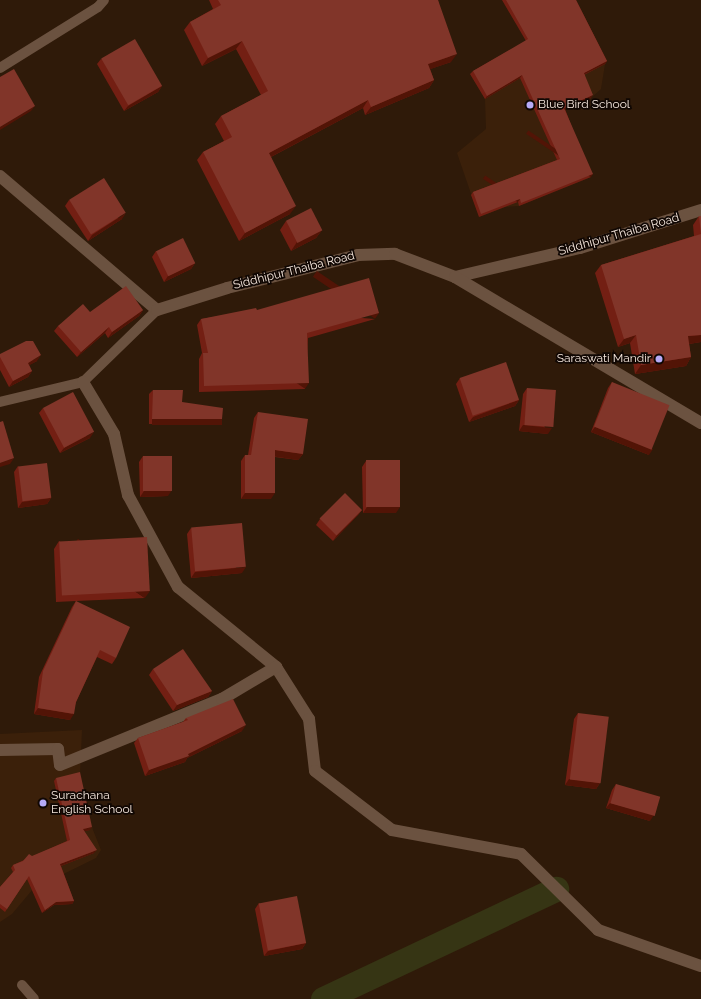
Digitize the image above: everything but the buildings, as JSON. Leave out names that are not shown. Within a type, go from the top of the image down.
[{"type":"street","points":[[0,176],[157,310]]},
{"type":"street","name":"Siddhipur Thaiba Road","points":[[157,310],[226,288],[358,255],[395,254],[455,277],[580,248],[701,210]]},
{"type":"street","points":[[455,277],[701,423]]},
{"type":"street","points":[[84,382],[114,434],[128,495],[178,587],[276,667],[309,719],[315,771],[392,830],[521,854],[598,930],[701,966]]},
{"type":"street","points":[[0,750],[58,749],[60,765],[222,699],[276,667]]},
{"type":"lane","points":[[0,68],[98,7],[104,0]]},
{"type":"lane","points":[[0,402],[84,382],[157,310]]},
{"type":"lane","points":[[22,985],[34,999]]},
{"type":"shaded area","name":"Blue Bird School","points":[[502,0],[572,0],[605,64],[601,89],[591,98],[562,111],[591,177],[519,206],[505,207],[479,217],[457,153],[486,129],[485,99],[470,74],[530,40],[515,22]]},
{"type":"shaded area","name":"Surachana English School","points":[[82,730],[80,775],[93,830],[101,850],[96,858],[33,889],[12,914],[0,922],[0,734]]},
{"type":"waterway","points":[[323,999],[556,889]]},
{"type":"place","name":"Blue Bird School","points":[[530,105]]},
{"type":"place","name":"Saraswati Mandir","points":[[659,359]]},
{"type":"place","name":"Surachana English School","points":[[43,803]]}]
